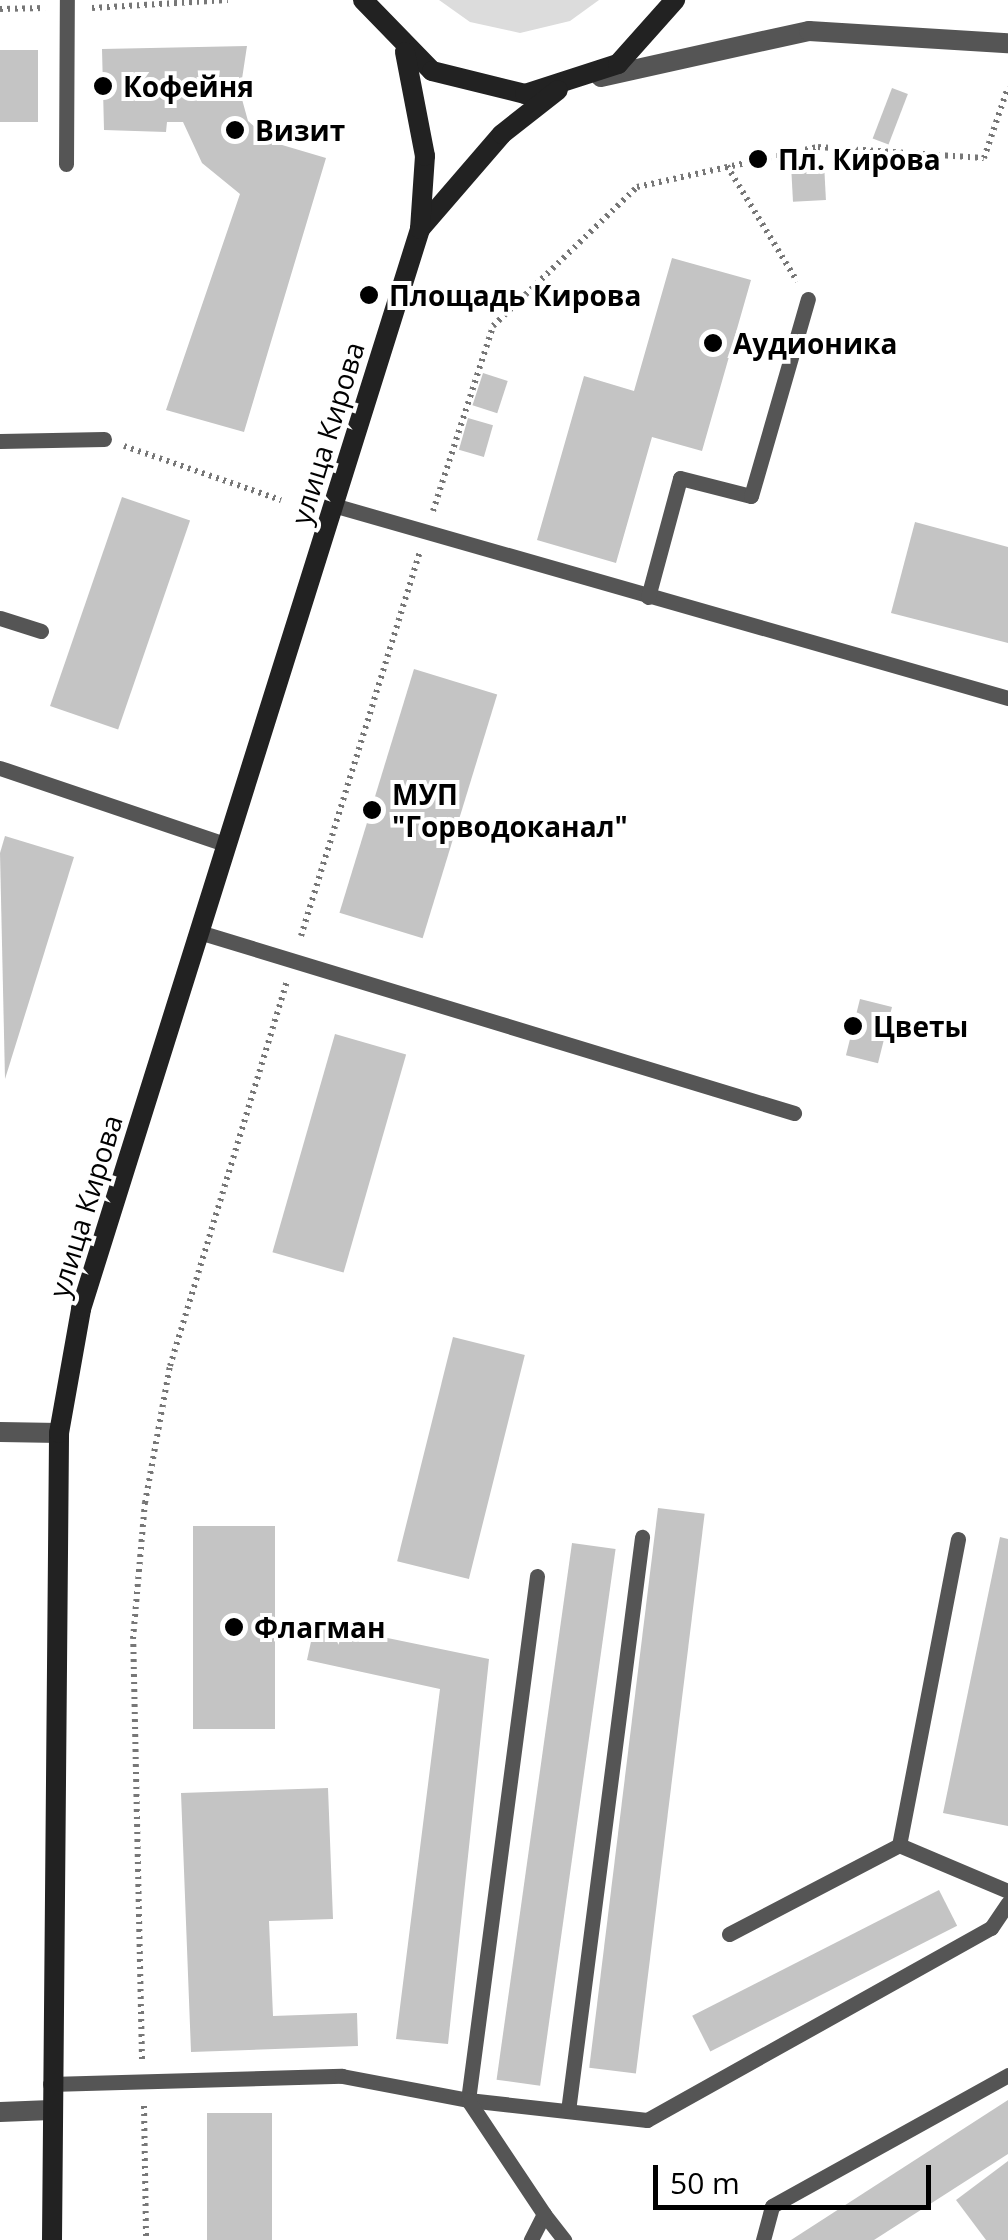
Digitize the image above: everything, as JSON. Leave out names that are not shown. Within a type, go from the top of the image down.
[{"type":"main road","points":[[362,1],[405,52],[493,92],[558,90],[589,80],[643,44],[674,0]]},
{"type":"main road","name":"улица Кирова","points":[[52,2240],[50,2084],[58,1433],[81,1309],[420,229],[425,156],[405,52]]},
{"type":"main road","name":"улица Кирова","points":[[420,229],[502,134],[558,90]]},
{"type":"street","points":[[589,80],[809,31],[1008,43]]},
{"type":"street","points":[[0,1432],[58,1433]]},
{"type":"street","points":[[0,2112],[50,2110]]},
{"type":"lane","points":[[66,164],[67,4]]},
{"type":"lane","points":[[648,597],[680,478],[751,496],[808,299]]},
{"type":"lane","points":[[0,441],[104,439]]},
{"type":"lane","points":[[333,505],[1008,698]]},
{"type":"lane","points":[[0,618],[41,631]]},
{"type":"lane","points":[[0,768],[227,844]]},
{"type":"lane","points":[[199,932],[794,1113]]},
{"type":"lane","points":[[568,2111],[642,1537]]},
{"type":"lane","points":[[898,1846],[958,1539]]},
{"type":"lane","points":[[538,1576],[468,2100],[564,2240]]},
{"type":"lane","points":[[729,1934],[898,1846],[1008,1891]]},
{"type":"lane","points":[[50,2084],[342,2076],[468,2100],[648,2120],[991,1928],[1008,1903]]},
{"type":"lane","points":[[764,2240],[772,2206],[1008,2074]]},
{"type":"lane","points":[[530,2240],[544,2214]]},
{"type":"path","points":[[0,9],[228,0]]},
{"type":"path","points":[[146,2240],[133,1639],[146,1503],[170,1366],[493,326],[637,187],[818,147],[984,158],[1008,87]]},
{"type":"path","points":[[726,166],[808,299]]},
{"type":"path","points":[[104,439],[280,500]]},
{"type":"shaded area","points":[[439,0],[599,0],[570,21],[520,33],[470,22]]},
{"type":"building","points":[[247,46],[240,92],[248,121],[272,142],[326,158],[244,432],[166,410],[240,194],[202,163],[183,122],[167,122],[166,132],[104,130],[102,49]]},
{"type":"building","points":[[0,50],[38,50],[38,122],[0,122]]},
{"type":"building","points":[[892,88],[908,94],[889,145],[873,138]]},
{"type":"building","points":[[824,163],[826,200],[793,202],[791,165]]},
{"type":"building","points":[[672,258],[751,280],[702,451],[652,437],[616,563],[537,540],[584,376],[634,391]]},
{"type":"building","points":[[483,373],[508,381],[497,413],[472,405]]},
{"type":"building","points":[[468,418],[493,425],[484,457],[459,450]]},
{"type":"building","points":[[122,497],[190,520],[118,729],[50,706]]},
{"type":"building","points":[[915,522],[1008,547],[1008,643],[891,613]]},
{"type":"building","points":[[414,669],[497,694],[423,938],[339,913]]},
{"type":"building","points":[[5,836],[74,857],[5,1079],[0,853]]},
{"type":"building","points":[[860,999],[892,1007],[878,1063],[846,1055]]},
{"type":"building","points":[[335,1034],[406,1054],[344,1273],[272,1252]]},
{"type":"building","points":[[453,1337],[525,1355],[469,1579],[397,1561]]},
{"type":"building","points":[[658,1508],[705,1514],[636,2074],[589,2068]]},
{"type":"building","name":"Флагман","points":[[193,1526],[275,1526],[275,1729],[193,1729]]},
{"type":"building","points":[[1000,1537],[1008,1539],[1008,1826],[943,1813]]},
{"type":"building","points":[[572,1543],[616,1549],[540,2086],[497,2080]]},
{"type":"building","points":[[315,1623],[489,1659],[448,2044],[396,2039],[440,1689],[307,1660]]},
{"type":"building","points":[[328,1788],[333,1919],[269,1921],[273,2016],[357,2013],[358,2046],[191,2052],[181,1793]]},
{"type":"building","points":[[939,1890],[957,1926],[710,2051],[692,2016]]},
{"type":"building","points":[[1008,2100],[1008,2154],[874,2240],[791,2240]]},
{"type":"building","points":[[207,2113],[272,2113],[272,2240],[207,2240]]},
{"type":"building","points":[[1008,2161],[1008,2240],[986,2240],[956,2200]]},
{"type":"place","name":"Кофейня","points":[[103,86]]},
{"type":"place","name":"Визит","points":[[235,130]]},
{"type":"place","name":"Пл. Кирова","points":[[758,159]]},
{"type":"place","name":"Площадь Кирова","points":[[369,295]]},
{"type":"place","name":"Аудионика","points":[[713,343]]},
{"type":"place","name":"МУП \"Горводоканал\"","points":[[372,810]]},
{"type":"place","name":"Цветы","points":[[853,1026]]},
{"type":"place","name":"Флагман","points":[[234,1627]]}]
